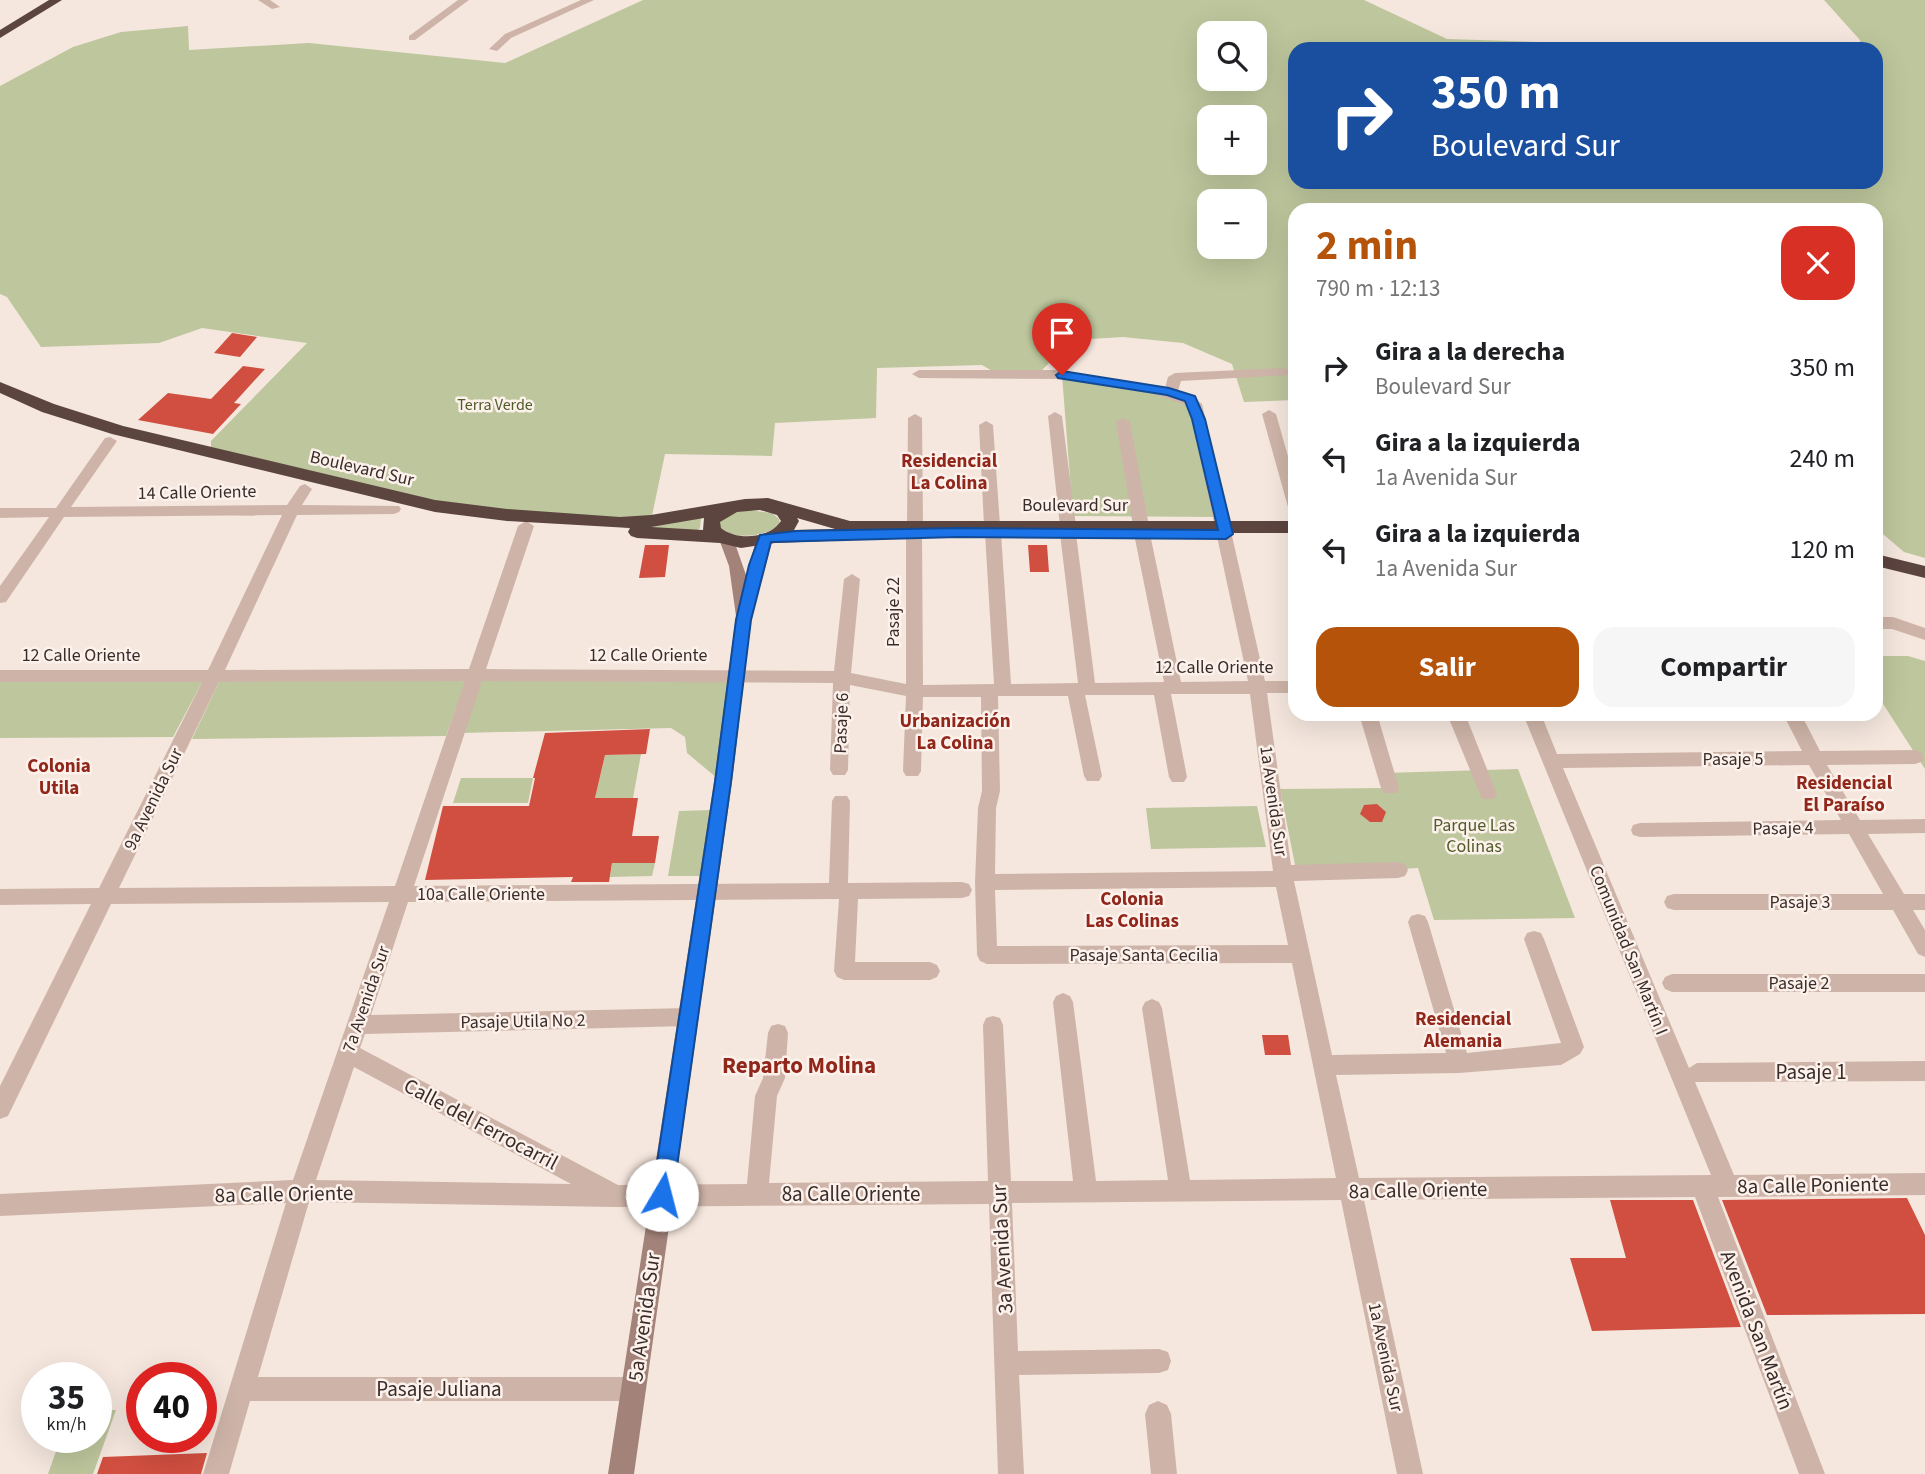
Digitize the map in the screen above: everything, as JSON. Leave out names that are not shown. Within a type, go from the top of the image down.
[{"type":"highway","points":[[0,28],[46,0]]},
{"type":"highway","points":[[0,35],[57,0]]},
{"type":"highway","name":"Boulevard Sur","points":[[0,387],[48,408],[118,430],[435,506],[507,516],[620,523],[651,521],[748,504],[775,506],[850,527],[1068,530],[1288,527]]},
{"type":"highway","name":"Boulevard Sur","points":[[0,402],[110,441],[394,509],[526,526],[724,538],[770,538],[914,529]]},
{"type":"highway","points":[[770,538],[783,533],[790,521],[784,511],[775,506]]},
{"type":"highway","points":[[724,538],[712,530],[711,520],[725,508]]},
{"type":"highway","name":"Boulevard Sur","points":[[1224,530],[1288,534]]},
{"type":"highway","points":[[1883,552],[1925,562]]},
{"type":"highway","points":[[1883,562],[1925,572]]},
{"type":"street","points":[[263,0],[275,8]]},
{"type":"street","points":[[412,38],[464,0]]},
{"type":"street","points":[[494,49],[508,36],[589,0]]},
{"type":"street","points":[[1171,392],[1175,377],[1284,372]]},
{"type":"street","name":"1a Avenida Sur","points":[[919,374],[1055,374],[1171,392],[1191,399],[1195,404],[1258,689],[1284,876],[1410,1474]]},
{"type":"street","points":[[1269,414],[1288,482]]},
{"type":"street","points":[[1055,416],[1068,530],[1081,689],[1093,776]]},
{"type":"street","name":"Pasaje 22","points":[[912,771],[915,418]]},
{"type":"street","points":[[1123,422],[1168,689],[1178,777]]},
{"type":"street","points":[[986,425],[996,691],[991,791],[987,808],[985,882],[1284,876],[1398,870]]},
{"type":"street","points":[[0,598],[110,441]]},
{"type":"street","name":"9a Avenida Sur","points":[[0,1109],[214,676],[292,510],[305,489]]},
{"type":"street","name":"14 Calle Oriente","points":[[0,513],[394,509]]},
{"type":"street","name":"7a Avenida Sur","points":[[216,1474],[301,1191],[526,526]]},
{"type":"street","name":"5a Avenida Sur","points":[[724,538],[737,566],[743,620]]},
{"type":"street","name":"5a Avenida Sur","points":[[621,1474],[723,782],[743,620],[756,565],[770,538]]},
{"type":"street","name":"Pasaje 6","points":[[839,769],[842,677],[852,579]]},
{"type":"street","points":[[1883,623],[1925,634]]},
{"type":"street","name":"12 Calle Oriente","points":[[0,676],[736,675],[842,677],[913,691],[1288,687]]},
{"type":"street","points":[[1369,721],[1390,788]]},
{"type":"street","points":[[1460,721],[1488,794]]},
{"type":"street","name":"Comunidad San Martín I","points":[[1535,721],[1727,1186]]},
{"type":"street","points":[[1796,721],[1925,948]]},
{"type":"street","name":"Pasaje 5","points":[[1551,761],[1915,757]]},
{"type":"street","points":[[841,801],[844,971],[930,971]]},
{"type":"street","name":"Pasaje 4","points":[[1640,830],[1925,826]]},
{"type":"street","name":"Pasaje Santa Cecilia","points":[[985,882],[988,955],[1300,954]]},
{"type":"street","name":"10a Calle Oriente","points":[[0,897],[962,890]]},
{"type":"street","name":"Pasaje 3","points":[[1674,902],[1925,902]]},
{"type":"street","points":[[1418,922],[1459,1063]]},
{"type":"street","points":[[1324,1065],[1459,1063],[1561,1055],[1573,1047],[1534,939]]},
{"type":"street","name":"Pasaje 2","points":[[1672,983],[1925,983]]},
{"type":"street","points":[[1063,1002],[1086,1193]]},
{"type":"street","points":[[1152,1007],[1181,1192]]},
{"type":"street","name":"Pasaje Utila No 2","points":[[357,1026],[688,1017]]},
{"type":"street","name":"3a Avenida Sur","points":[[993,1025],[1011,1474]]},
{"type":"street","points":[[757,1195],[766,1096],[775,1079],[778,1033]]},
{"type":"street","name":"Calle del Ferrocarril","points":[[348,1053],[615,1196]]},
{"type":"street","name":"Pasaje 1","points":[[1697,1073],[1925,1071]]},
{"type":"street","name":"8a Calle Poniente","points":[[1702,1186],[1925,1184]]},
{"type":"street","name":"8a Calle Oriente","points":[[0,1205],[301,1191],[615,1196],[1702,1186]]},
{"type":"street","name":"Avenida San Martín","points":[[1702,1186],[1812,1474]]},
{"type":"street","points":[[1008,1363],[1159,1361]]},
{"type":"street","name":"Pasaje Juliana","points":[[243,1389],[634,1389]]},
{"type":"street","points":[[1157,1414],[1164,1474]]},
{"type":"green space","name":"Terra Verde","points":[[643,0],[1364,0],[1447,39],[1537,42],[1288,42],[1288,189],[1883,189],[1883,42],[1860,42],[1824,0],[1925,0],[1925,558],[1904,552],[1883,534],[1883,203],[1288,203],[1288,400],[1244,402],[1232,364],[1183,343],[1123,337],[1057,341],[1063,348],[1062,357],[1049,363],[1039,373],[994,372],[982,365],[877,368],[876,418],[775,423],[772,456],[665,454],[650,525],[701,518],[700,528],[696,531],[622,528],[625,527],[437,502],[211,447],[211,441],[307,343],[202,328],[159,343],[41,347],[7,297],[0,294],[0,86],[73,47],[121,32],[188,26],[189,50],[309,43],[505,63]]},
{"type":"green space","points":[[1062,375],[1166,391],[1195,407],[1221,517],[1073,516]]},
{"type":"green space","points":[[748,510],[772,513],[779,519],[780,524],[766,532],[748,536],[730,533],[718,524],[726,515]]},
{"type":"green space","points":[[1883,656],[1908,656],[1925,661],[1925,769],[1883,704]]},
{"type":"green space","points":[[731,678],[717,778],[687,753],[685,737],[671,728],[461,733],[478,681]]},
{"type":"green space","points":[[220,680],[466,681],[446,736],[192,739]]},
{"type":"green space","points":[[0,682],[202,682],[173,737],[0,738]]},
{"type":"green space","points":[[641,754],[633,798],[595,798],[605,755]]},
{"type":"green space","name":"Parque Las Colinas","points":[[1518,769],[1575,918],[1434,920],[1418,868],[1297,875],[1280,789],[1389,788],[1385,773]]},
{"type":"green space","points":[[461,778],[533,778],[528,803],[453,803]]},
{"type":"green space","points":[[1257,806],[1266,847],[1151,849],[1146,808]]},
{"type":"green space","points":[[713,810],[703,876],[668,876],[679,811]]},
{"type":"green space","points":[[612,863],[655,863],[652,876],[610,877]]},
{"type":"green space","points":[[55,1453],[101,1453],[93,1474],[48,1474]]},
{"type":"building","points":[[232,333],[257,337],[240,357],[214,353]]},
{"type":"building","points":[[243,366],[265,369],[234,403],[241,404],[213,434],[138,420],[168,393],[211,399]]},
{"type":"building","points":[[645,545],[669,545],[665,577],[639,578]]},
{"type":"building","points":[[1028,545],[1047,545],[1049,572],[1030,572]]},
{"type":"building","points":[[650,729],[646,754],[605,755],[595,798],[638,798],[632,836],[659,836],[655,863],[612,863],[609,882],[571,882],[573,877],[425,880],[443,806],[529,806],[545,733]]},
{"type":"building","points":[[1377,804],[1386,812],[1382,822],[1370,822],[1360,814],[1364,805]]},
{"type":"building","points":[[1262,1035],[1288,1035],[1291,1055],[1265,1055]]},
{"type":"building","points":[[1907,1198],[1925,1235],[1925,1314],[1767,1315],[1722,1200]]},
{"type":"building","points":[[1610,1200],[1693,1200],[1741,1327],[1592,1331],[1570,1258],[1626,1258]]},
{"type":"building","points":[[207,1453],[201,1474],[97,1474],[103,1457]]},
{"type":"district","name":"Residencial La Colina","points":[[949,471]]},
{"type":"district","name":"Urbanización La Colina","points":[[955,731]]},
{"type":"district","name":"Colonia Utila","points":[[59,776]]},
{"type":"district","name":"Residencial El Paraíso","points":[[1844,793]]},
{"type":"district","name":"Colonia Las Colinas","points":[[1132,909]]},
{"type":"district","name":"Residencial Alemania","points":[[1463,1029]]},
{"type":"district","name":"Reparto Molina","points":[[799,1065]]},
{"type":"route","points":[[662,1195],[723,782],[743,620],[765,538],[797,535],[958,533],[1226,534],[1199,419],[1191,399],[1169,392],[1062,375]]}]
